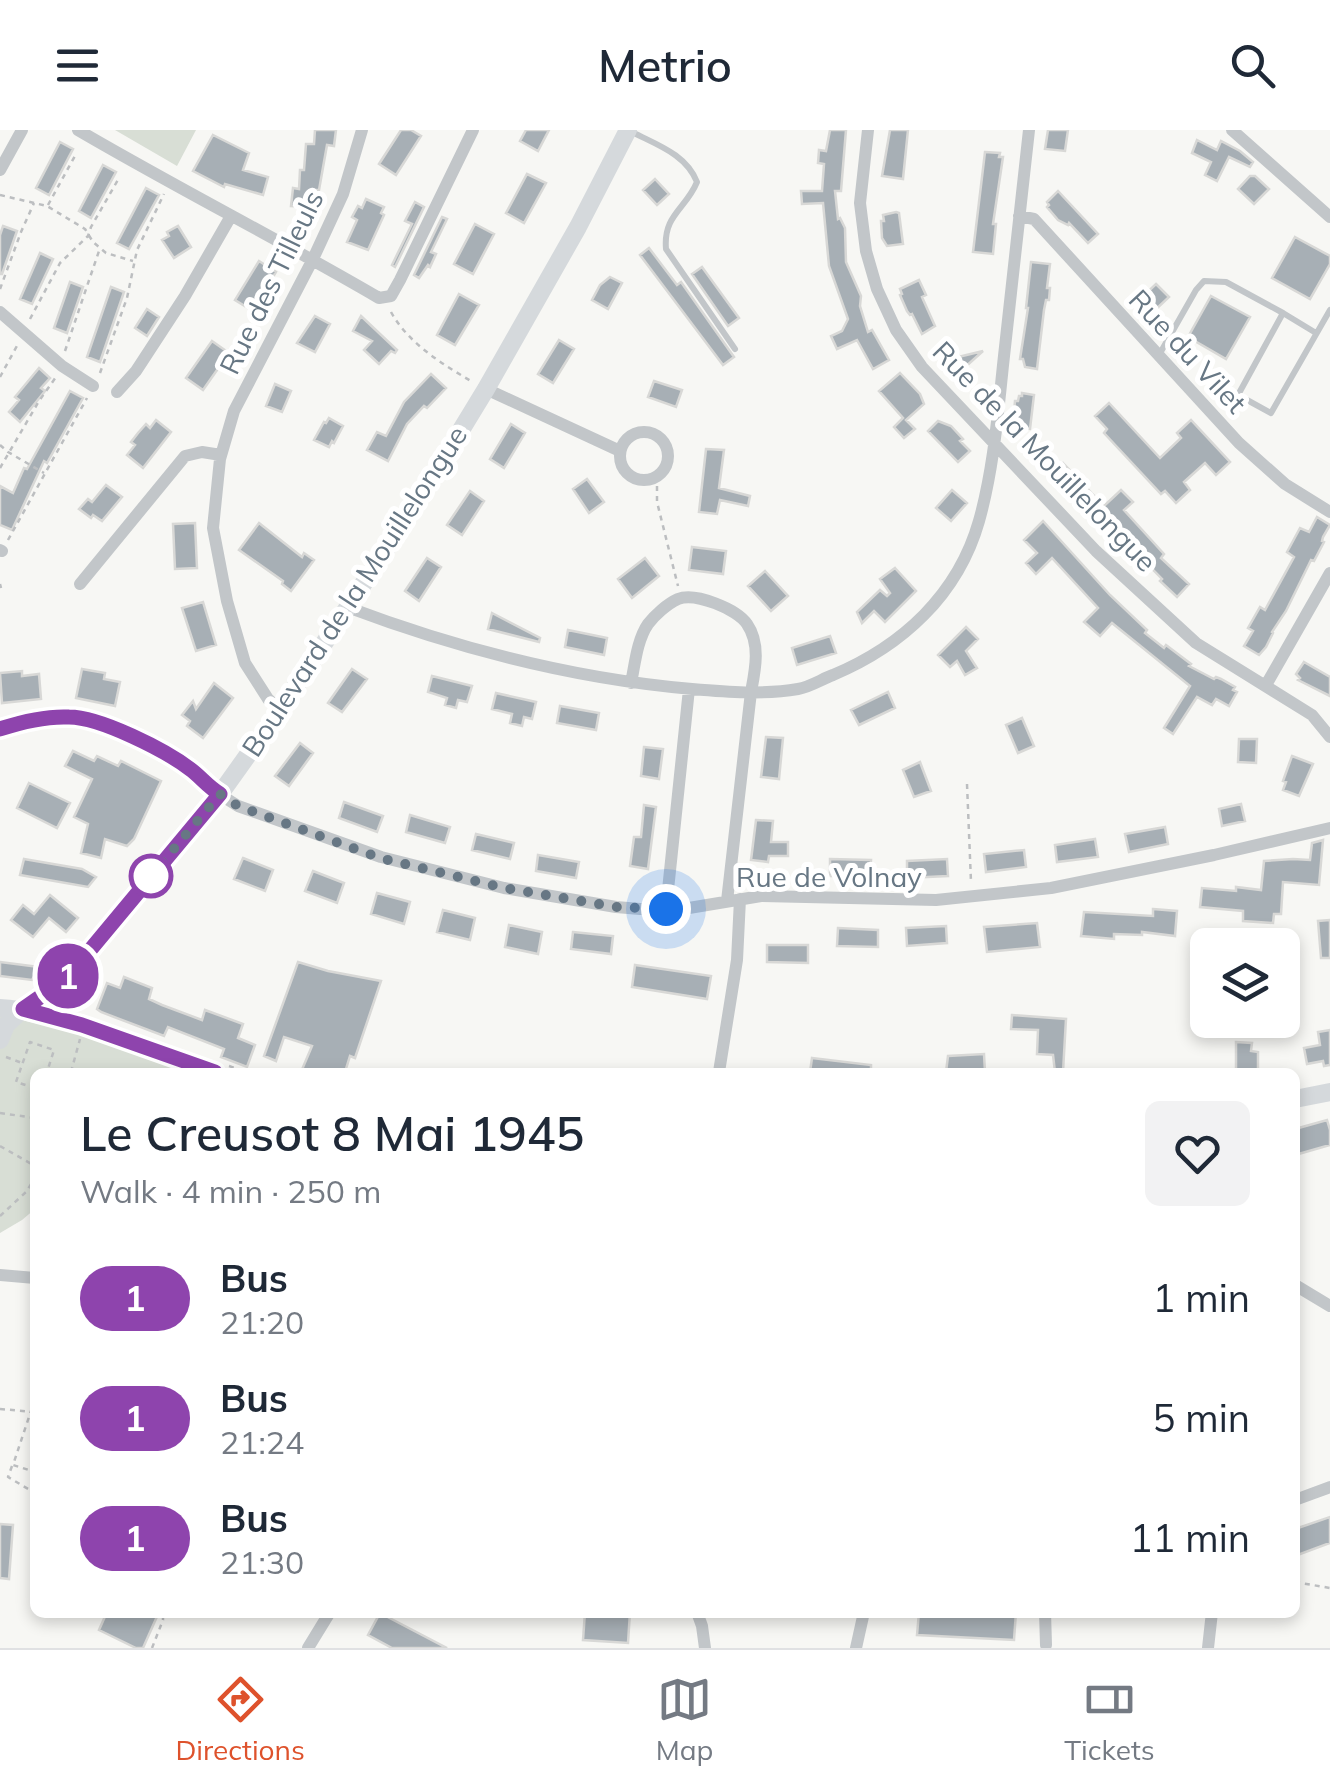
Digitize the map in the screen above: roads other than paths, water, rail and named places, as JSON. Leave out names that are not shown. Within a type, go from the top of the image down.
[{"type":"main road","name":"Boulevard de la Mouillelongue","points":[[0,1040],[6,1025],[23,1009],[66,979],[220,794],[280,710],[416,504],[486,389],[628,130]]},
{"type":"main road","points":[[0,1008],[23,1009],[82,1025],[204,1068]]},
{"type":"main road","points":[[1300,1098],[1330,1092]]},
{"type":"street","points":[[0,170],[22,130]]},
{"type":"street","points":[[78,130],[379,298],[390,296],[400,280],[473,130]]},
{"type":"street","name":"Rue des Tilleuls","points":[[280,710],[268,699],[245,663],[227,601],[213,528],[221,455],[234,411],[343,194],[362,130]]},
{"type":"street","name":"Rue de la Mouillelongue","points":[[868,130],[860,203],[866,251],[876,289],[896,330],[922,367],[1096,551],[1196,643],[1312,715],[1329,735]]},
{"type":"street","points":[[347,607],[428,636],[506,656],[631,683],[735,693],[800,689],[851,668],[890,645],[938,602],[965,558],[979,522],[995,444],[1030,130]]},
{"type":"street","points":[[1232,130],[1330,218]]},
{"type":"street","points":[[118,392],[136,372],[232,216]]},
{"type":"street","name":"Rue du Vilet","points":[[1020,216],[1034,219],[1239,444],[1285,484],[1330,512]]},
{"type":"street","points":[[0,312],[62,366],[93,386]]},
{"type":"street","points":[[486,389],[620,451]]},
{"type":"street","points":[[649,432],[658,436],[668,452],[668,461],[664,470],[648,480],[630,476],[620,451],[631,436],[649,432]]},
{"type":"street","points":[[80,584],[185,456],[202,452],[221,455]]},
{"type":"street","points":[[1266,685],[1330,573]]},
{"type":"street","points":[[631,683],[646,627],[680,598],[724,607],[748,625],[756,664],[733,900],[736,960],[720,1068]]},
{"type":"street","points":[[666,909],[689,689]]},
{"type":"street","name":"Rue de Volnay","points":[[0,729],[71,716],[113,728],[193,771],[205,785],[238,806],[380,858],[504,888],[616,907],[666,909],[787,896],[936,900],[1051,888],[1330,828]]},
{"type":"street","points":[[0,1275],[30,1278]]},
{"type":"street","points":[[1300,1288],[1330,1306]]},
{"type":"street","points":[[1300,1498],[1330,1487]]},
{"type":"street","points":[[308,1648],[326,1618]]},
{"type":"street","points":[[699,1618],[704,1648]]},
{"type":"street","points":[[856,1648],[863,1618]]},
{"type":"street","points":[[1045,1618],[1046,1644]]},
{"type":"street","points":[[1208,1648],[1211,1618]]},
{"type":"lane","points":[[628,130],[680,157],[693,171],[697,182],[694,191],[670,222],[665,235],[666,249],[735,350]]},
{"type":"lane","points":[[1158,356],[1204,282],[1226,282],[1316,333]]},
{"type":"lane","points":[[1283,313],[1238,395],[1272,413],[1330,310]]}]
